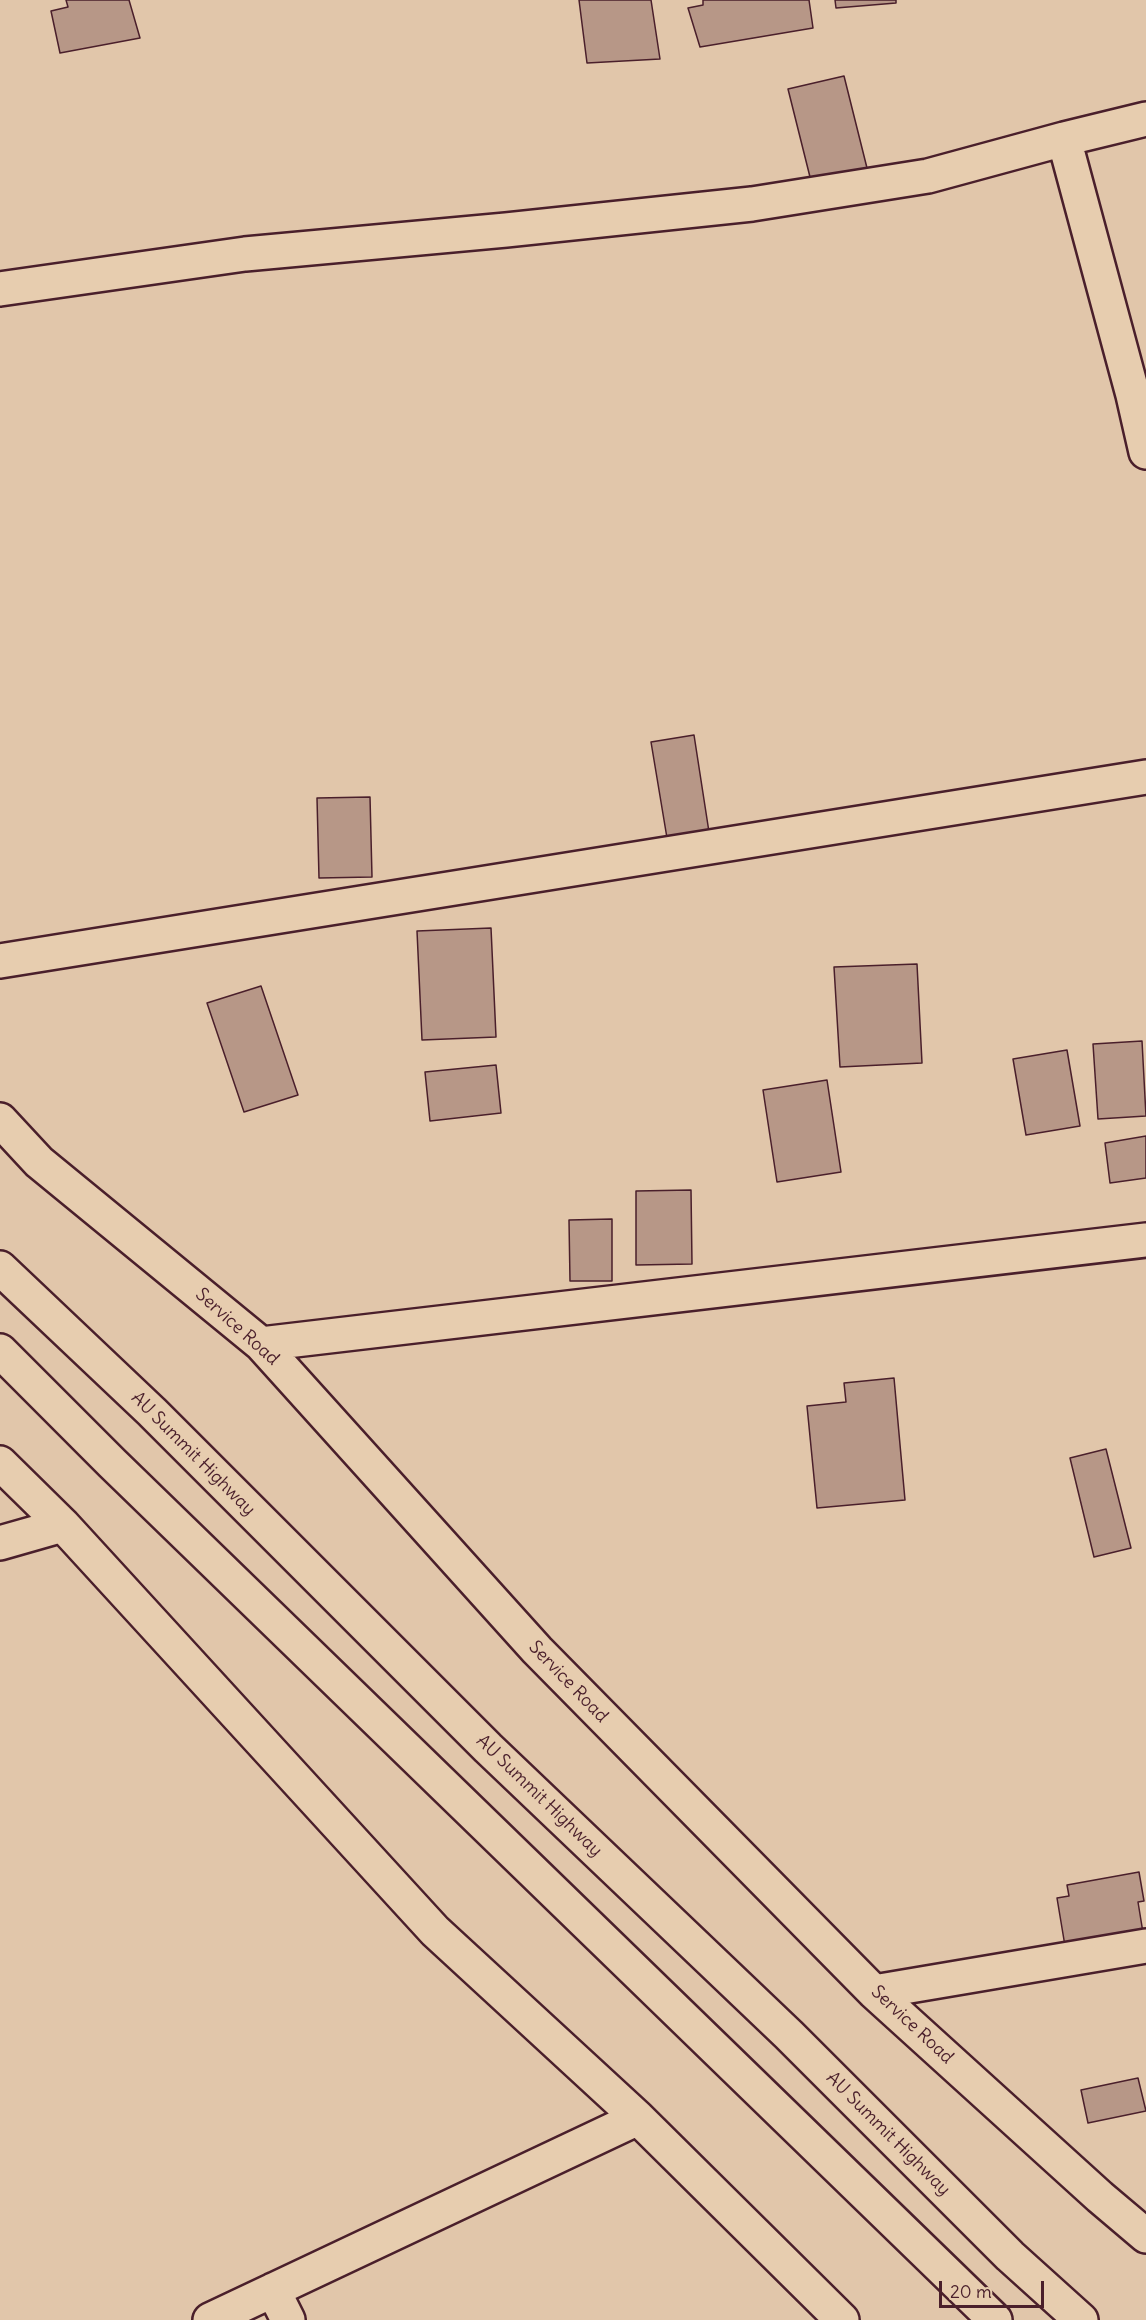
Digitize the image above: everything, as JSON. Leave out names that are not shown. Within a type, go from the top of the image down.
[{"type":"street","points":[[0,289],[245,254],[752,204],[928,176],[1146,119]]},
{"type":"street","points":[[1064,139],[1133,395],[1146,452]]},
{"type":"street","points":[[0,961],[1146,777]]},
{"type":"street","name":"Service Road","points":[[0,1120],[39,1162],[261,1344],[537,1650],[874,1992],[1146,2236]]},
{"type":"street","points":[[261,1344],[1146,1240]]},
{"type":"street","name":"AU Summit Highway","points":[[0,1268],[152,1412],[488,1748],[789,2035],[1010,2256],[1081,2320]]},
{"type":"street","points":[[0,1350],[112,1463],[994,2320]]},
{"type":"street","points":[[0,1463],[63,1525],[435,1931],[638,2118],[842,2320]]},
{"type":"street","points":[[0,1543],[63,1525]]},
{"type":"street","points":[[874,1992],[1146,1946]]},
{"type":"street","points":[[210,2320],[638,2118]]},
{"type":"street","points":[[273,2290],[288,2320]]},
{"type":"building","points":[[66,0],[129,0],[140,38],[60,53],[51,11],[68,7]]},
{"type":"building","points":[[579,0],[651,0],[660,59],[587,63]]},
{"type":"building","points":[[703,0],[809,0],[813,28],[700,47],[688,8],[703,5]]},
{"type":"building","points":[[835,0],[896,0],[896,3],[836,8]]},
{"type":"building","points":[[844,76],[868,172],[812,185],[788,89]]},
{"type":"building","points":[[694,735],[709,832],[667,838],[651,742]]},
{"type":"building","points":[[370,797],[372,877],[319,878],[317,798]]},
{"type":"building","points":[[491,928],[496,1037],[422,1040],[417,931]]},
{"type":"building","points":[[917,964],[922,1063],[840,1067],[834,967]]},
{"type":"building","points":[[261,986],[298,1095],[244,1112],[207,1003]]},
{"type":"building","points":[[1142,1041],[1146,1116],[1098,1119],[1093,1044]]},
{"type":"building","points":[[1067,1050],[1080,1126],[1026,1135],[1013,1059]]},
{"type":"building","points":[[496,1065],[501,1113],[430,1121],[425,1072]]},
{"type":"building","points":[[827,1080],[841,1172],[777,1182],[763,1090]]},
{"type":"building","points":[[1146,1136],[1146,1178],[1110,1183],[1105,1143]]},
{"type":"building","points":[[691,1190],[692,1264],[636,1265],[636,1191]]},
{"type":"building","points":[[612,1219],[612,1281],[570,1281],[569,1220]]},
{"type":"building","points":[[894,1378],[905,1500],[817,1508],[807,1406],[846,1402],[844,1383]]},
{"type":"building","points":[[1106,1449],[1131,1548],[1094,1557],[1070,1458]]},
{"type":"building","points":[[1139,1872],[1144,1901],[1138,1902],[1145,1945],[1067,1958],[1057,1898],[1069,1896],[1067,1885]]},
{"type":"building","points":[[1138,2078],[1146,2111],[1088,2123],[1081,2090]]}]
